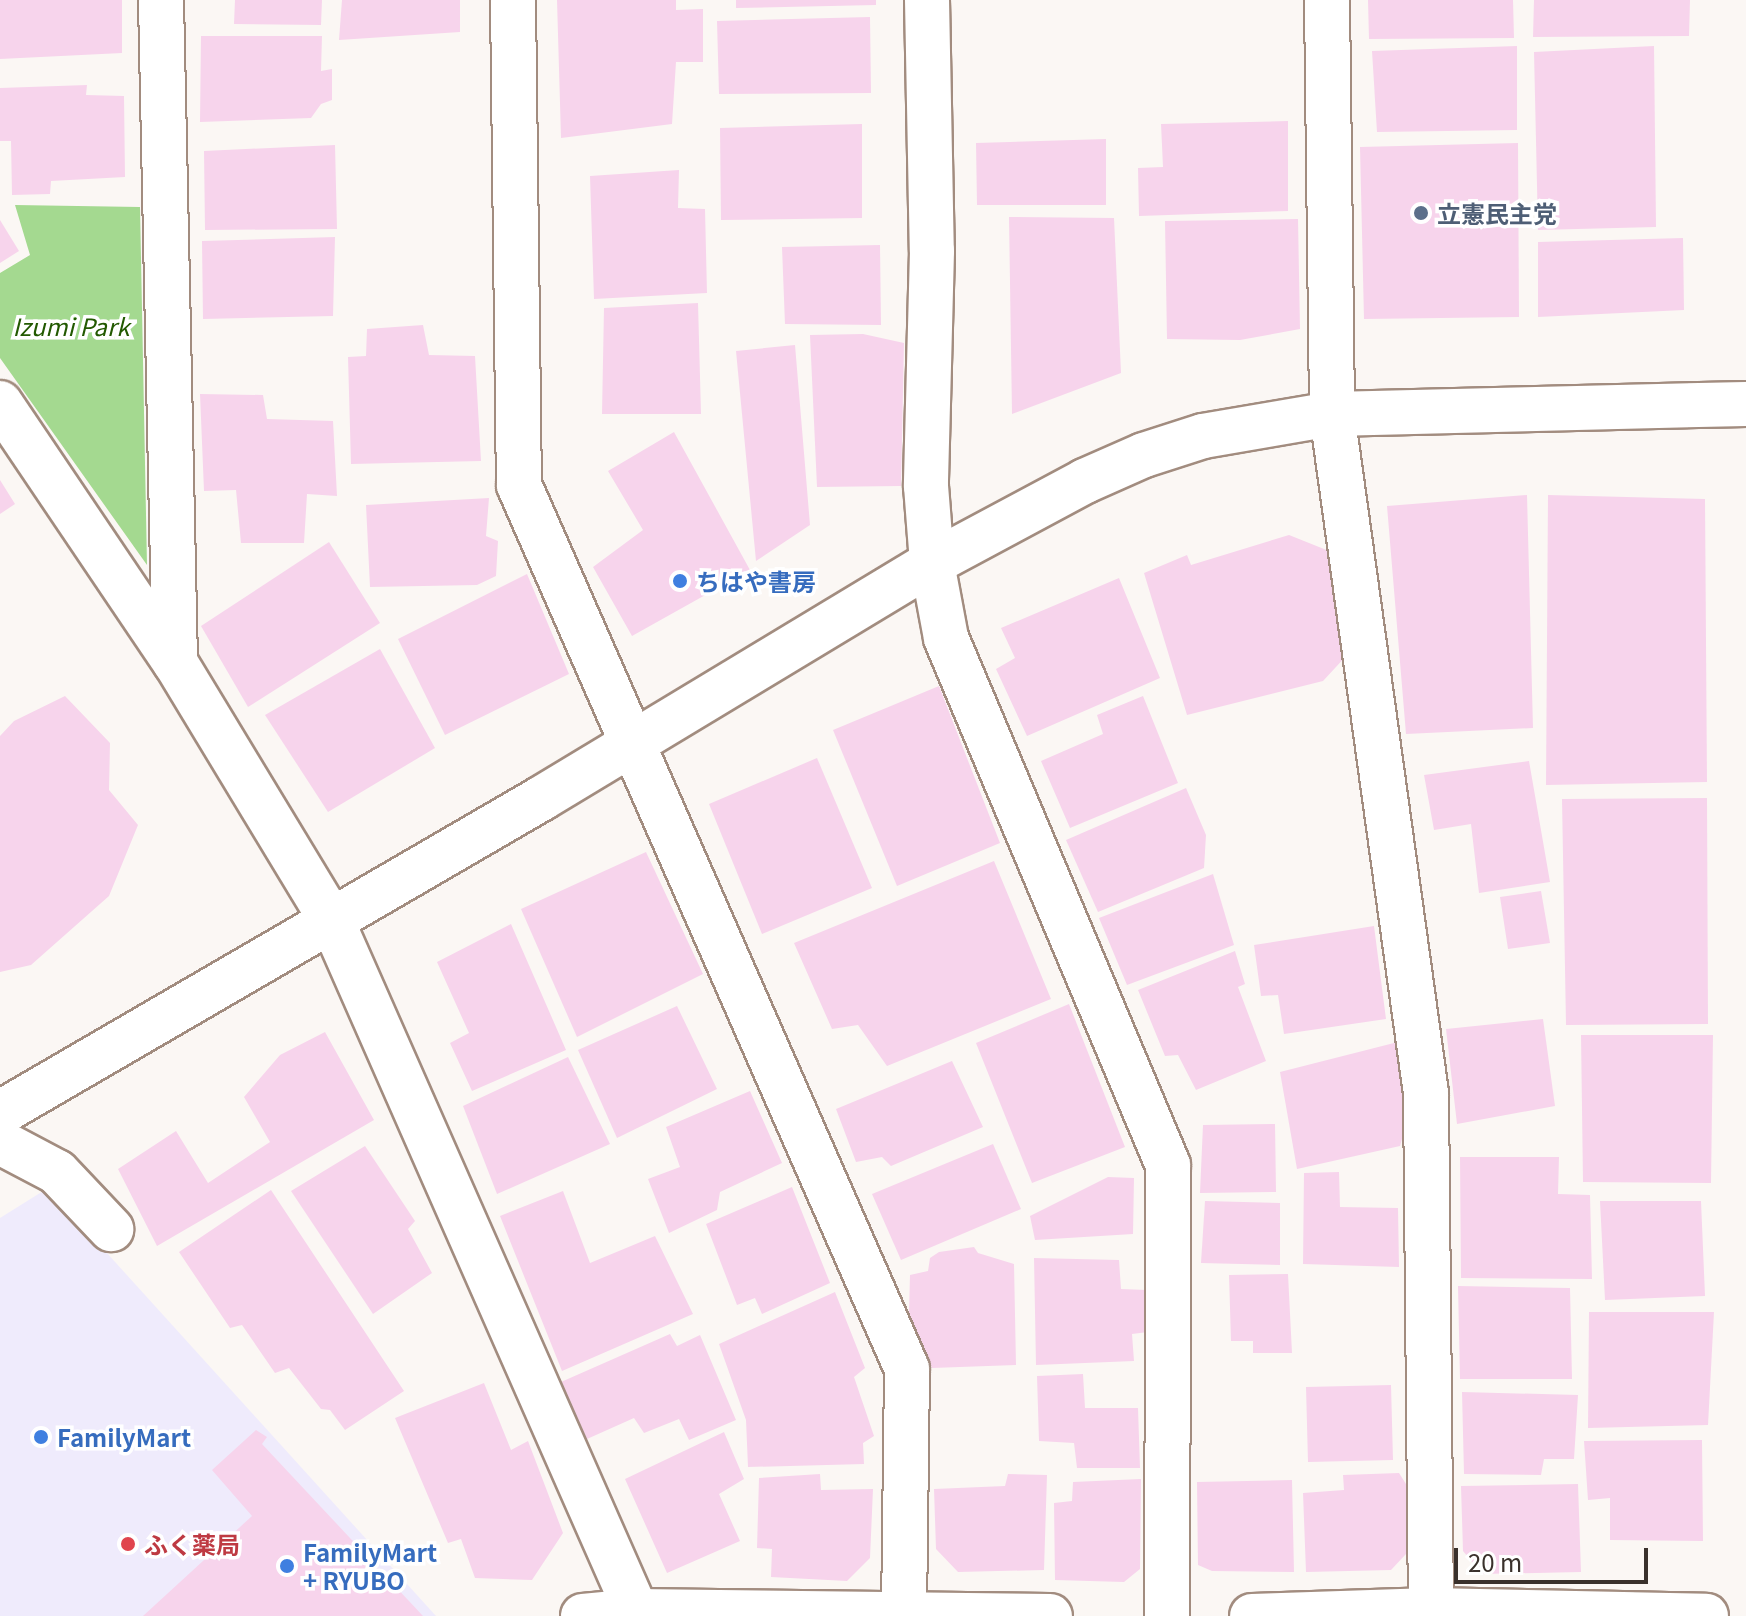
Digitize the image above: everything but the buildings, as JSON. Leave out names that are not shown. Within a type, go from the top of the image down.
[{"type":"street","points":[[161,0],[175,662]]},
{"type":"street","points":[[513,0],[519,485],[907,1369],[905,1614]]},
{"type":"street","points":[[927,0],[932,251],[926,486],[932,563],[946,638],[1168,1165],[1167,1616]]},
{"type":"street","points":[[1327,0],[1332,414],[1426,1093],[1431,1613]]},
{"type":"street","points":[[0,403],[175,662],[332,921],[636,1611]]},
{"type":"street","points":[[0,1113],[633,744],[932,563],[1085,481],[1144,455],[1203,436],[1332,414],[1746,404]]},
{"type":"street","points":[[0,1142],[57,1172],[111,1229]]},
{"type":"street","points":[[583,1616],[636,1611],[1050,1616]]},
{"type":"street","points":[[1252,1616],[1431,1613],[1706,1616]]},
{"type":"shaded area","points":[[48,1188],[436,1616],[0,1616],[0,1218]]},
{"type":"green space","name":"Izumi Park","points":[[15,205],[140,207],[147,565],[0,358],[0,273],[30,255]]},
{"type":"place","name":"立憲民主党","points":[[1421,213]]},
{"type":"place","name":"ちはや書房","points":[[680,581]]},
{"type":"place","name":"FamilyMart","points":[[41,1437]]},
{"type":"place","name":"ふく薬局","points":[[128,1544]]},
{"type":"place","name":"FamilyMart + RYUBO","points":[[287,1566]]}]
